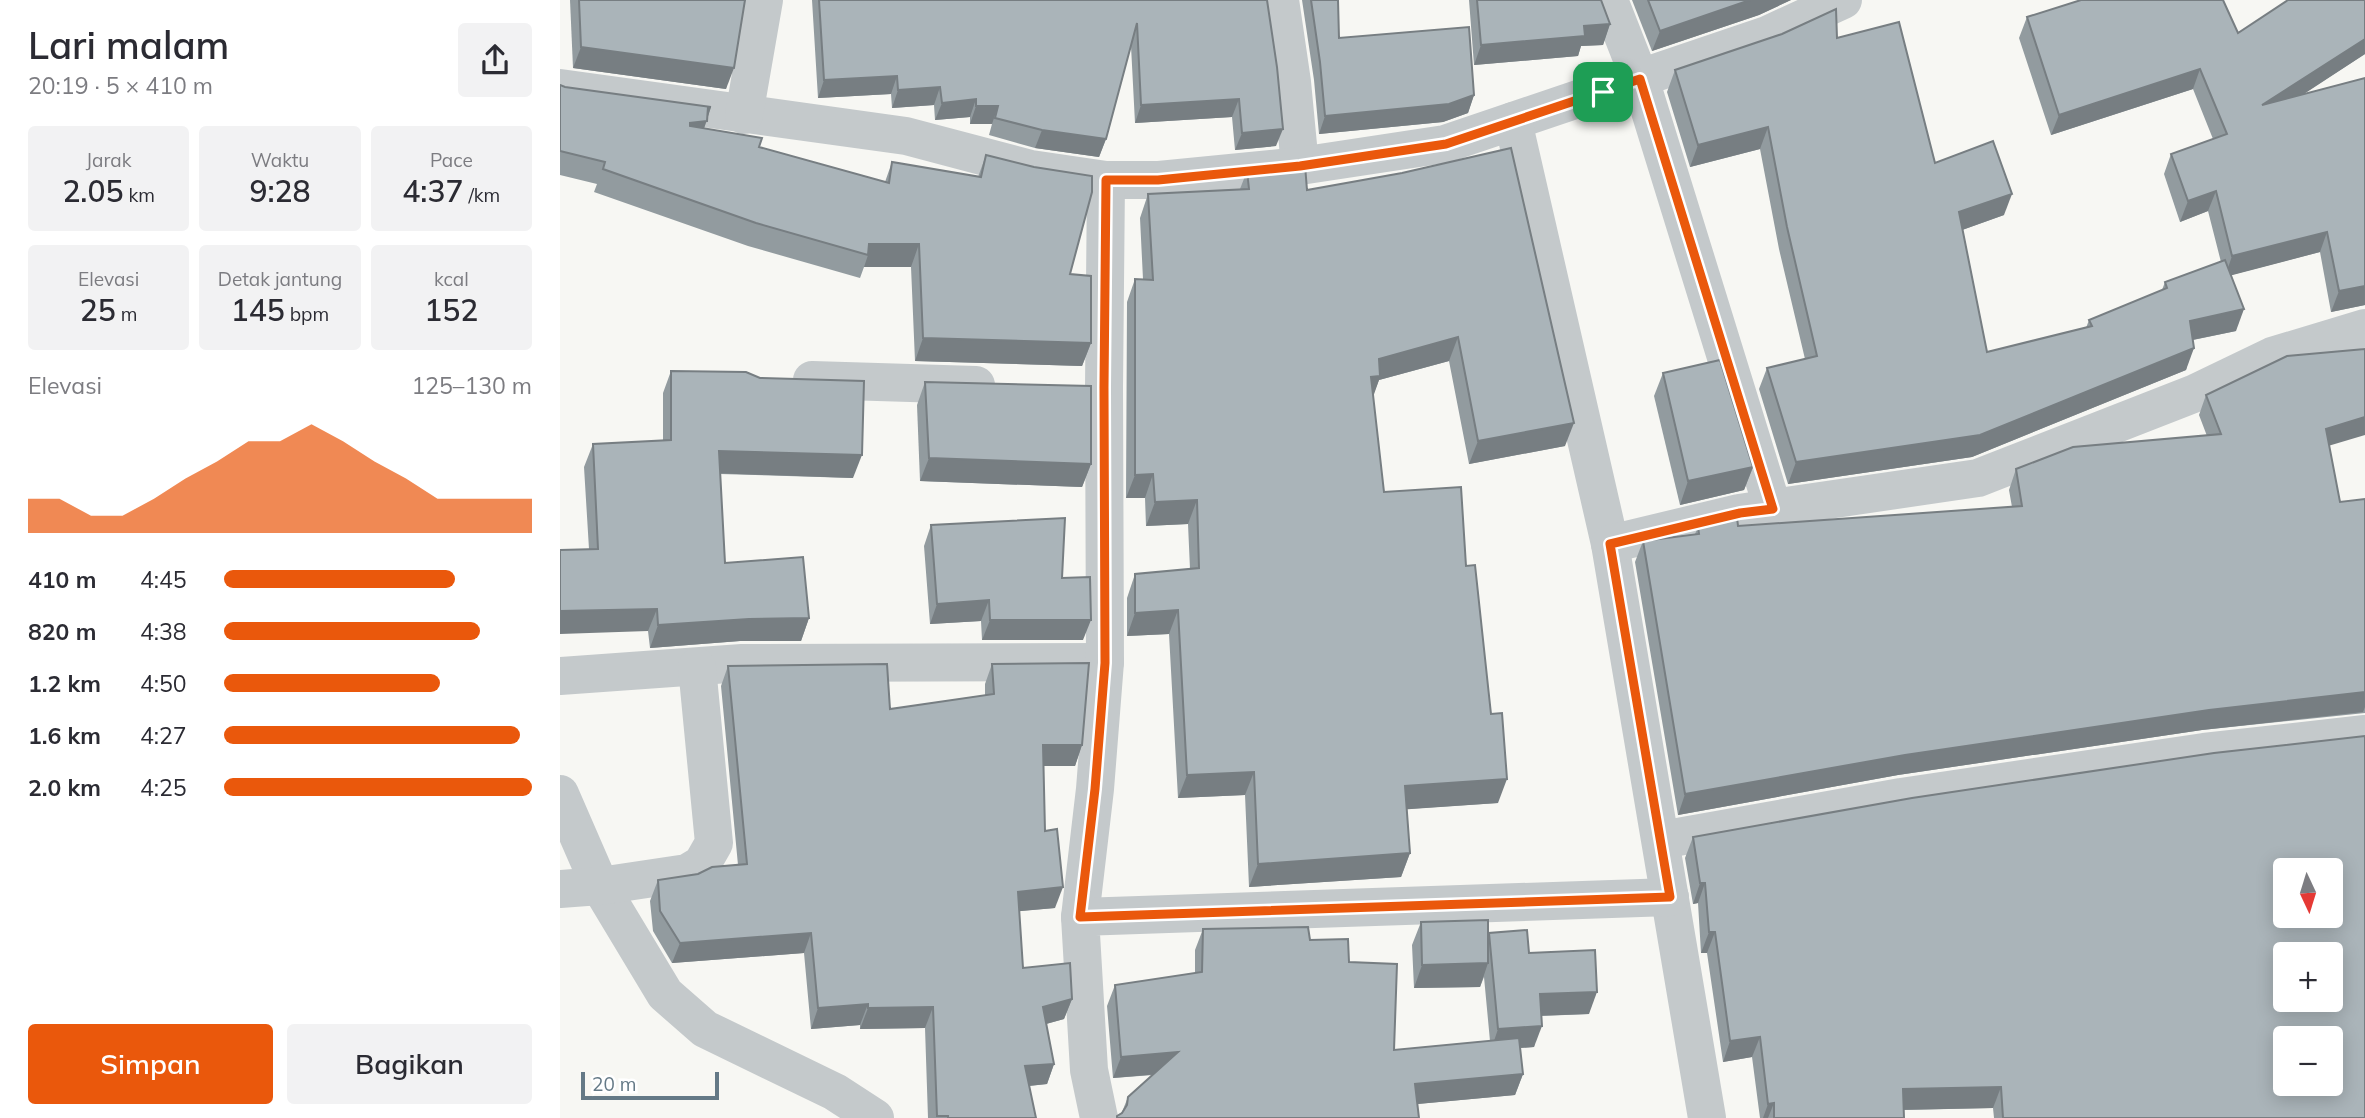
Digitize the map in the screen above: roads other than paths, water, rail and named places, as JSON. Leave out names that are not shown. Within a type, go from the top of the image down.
[{"type":"street","points":[[744,115],[764,0]]},
{"type":"street","points":[[1280,0],[1292,82],[1300,166]]},
{"type":"street","points":[[1609,0],[1640,79],[1773,509]]},
{"type":"street","points":[[560,88],[906,136],[1031,169],[1106,180],[1158,180],[1300,166],[1446,144],[1767,35],[1843,0]]},
{"type":"street","points":[[1513,121],[1610,544],[1707,1118]]},
{"type":"street","points":[[1099,1118],[1089,1070],[1080,917],[1095,789],[1105,663],[1090,387],[1106,180]]},
{"type":"street","points":[[1610,544],[1740,513],[1978,478],[2193,394],[2272,356],[2363,338]]},
{"type":"street","points":[[779,380],[1009,385]]},
{"type":"street","points":[[560,676],[742,663],[1105,663]]},
{"type":"street","points":[[560,889],[687,873],[702,864],[714,843],[697,667]]},
{"type":"street","points":[[1661,840],[1901,797],[2204,752],[2365,734]]},
{"type":"street","points":[[560,794],[600,886],[665,994],[705,1030],[835,1091],[875,1118]]},
{"type":"street","points":[[1080,917],[1670,897]]}]
